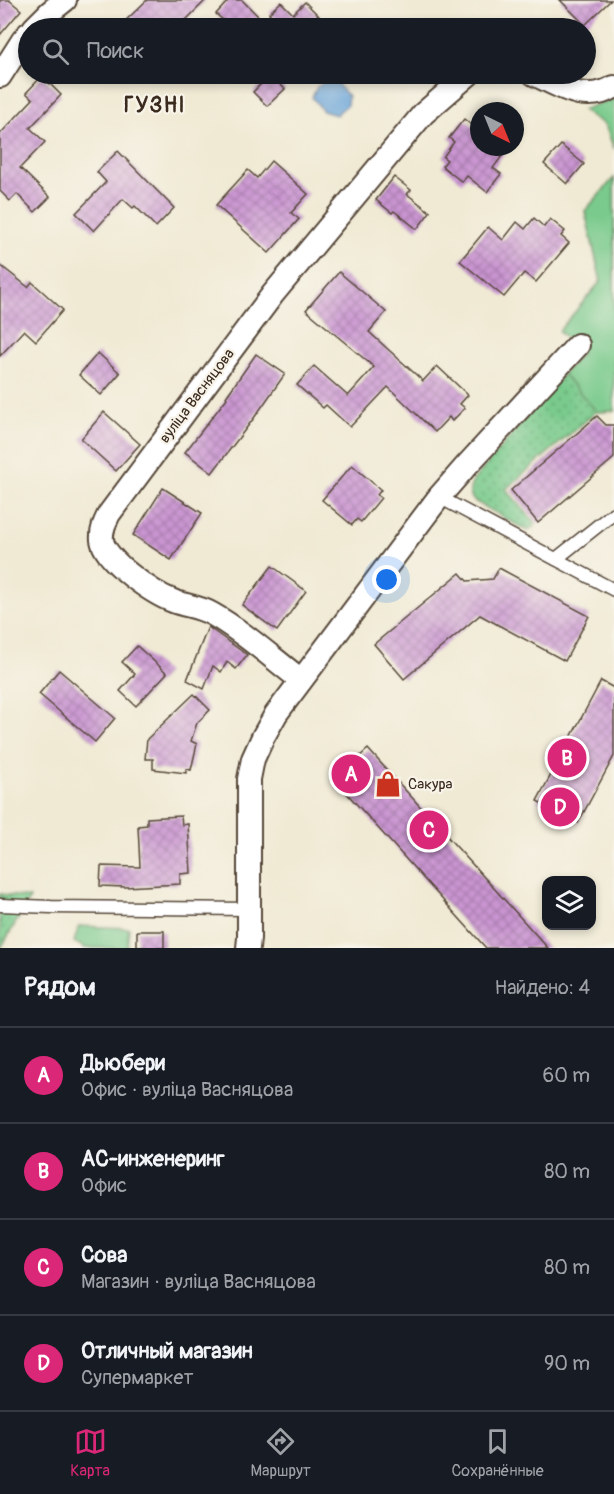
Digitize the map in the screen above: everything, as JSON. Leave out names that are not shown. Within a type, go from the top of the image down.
[{"type":"street","points":[[44,18],[65,0]]},
{"type":"street","points":[[0,76],[18,47]]},
{"type":"street","name":"вуліца Васняцова","points":[[301,680],[211,614],[173,601],[145,587],[109,554],[102,541],[103,526],[109,514],[273,294],[423,114],[458,84]]},
{"type":"street","points":[[556,84],[576,93],[592,95],[614,87]]},
{"type":"street","points":[[248,948],[249,779],[253,759],[263,737],[301,680],[439,497],[578,345]]},
{"type":"lane","points":[[439,497],[614,590]]},
{"type":"lane","points":[[556,559],[614,513]]},
{"type":"lane","points":[[0,905],[51,908],[249,909]]},
{"type":"green space","points":[[614,98],[614,149],[605,125],[582,110]]},
{"type":"green space","points":[[614,178],[614,411],[596,412],[506,489],[536,524],[528,531],[474,501],[470,495],[471,487],[475,478],[582,352],[559,331],[601,281],[585,211]]},
{"type":"green space","points":[[614,178],[614,411],[597,412],[563,374],[582,353],[559,331],[601,281],[585,211]]},
{"type":"green space","points":[[0,894],[30,898],[1,948],[0,948]]},
{"type":"green space","points":[[79,926],[129,928],[127,948],[85,948],[74,942]]},
{"type":"water","points":[[321,84],[338,84],[348,96],[347,105],[336,115],[323,111],[312,97]]},
{"type":"building","points":[[0,0],[9,0],[21,10],[0,35]]},
{"type":"building","points":[[147,0],[206,0],[188,18],[128,18]]},
{"type":"building","points":[[229,0],[242,0],[259,17],[221,18],[216,14]]},
{"type":"building","points":[[560,0],[611,0],[592,18],[578,18]]},
{"type":"building","points":[[281,2],[293,14],[305,2],[319,16],[317,18],[274,18],[269,13]]},
{"type":"building","points":[[34,84],[50,84],[61,95],[30,128],[45,142],[20,168],[50,197],[35,212],[17,194],[10,201],[0,191],[0,134],[33,99],[26,93]]},
{"type":"building","points":[[261,84],[280,84],[285,89],[267,106],[253,92]]},
{"type":"building","points":[[464,119],[470,124],[470,156],[502,156],[493,168],[501,174],[487,192],[467,176],[462,182],[442,166],[447,160],[443,157],[454,142],[449,138]]},
{"type":"building","points":[[561,145],[584,164],[567,184],[544,164]]},
{"type":"building","points":[[118,151],[174,208],[156,227],[135,206],[133,208],[123,199],[94,231],[76,213],[106,182],[97,172]]},
{"type":"building","points":[[271,161],[308,194],[291,213],[299,219],[269,253],[216,205],[248,170],[257,178]]},
{"type":"building","points":[[394,177],[411,190],[407,194],[430,212],[417,229],[376,200]]},
{"type":"building","points":[[534,218],[544,227],[550,219],[565,231],[561,236],[569,243],[536,282],[524,273],[504,297],[460,261],[488,227],[503,240],[517,222],[525,229]]},
{"type":"building","points":[[0,265],[28,287],[32,282],[63,310],[36,341],[24,330],[0,356]]},
{"type":"building","points":[[339,272],[386,312],[369,332],[423,381],[437,366],[468,395],[460,404],[465,408],[452,421],[449,417],[435,432],[388,387],[350,427],[326,405],[323,408],[297,385],[314,366],[348,396],[374,367],[306,310]]},
{"type":"building","points":[[98,353],[120,373],[101,395],[79,375]]},
{"type":"building","points":[[256,354],[285,374],[212,473],[185,452],[227,398]]},
{"type":"building","points":[[104,412],[140,444],[116,471],[81,439]]},
{"type":"building","points":[[597,416],[606,425],[614,425],[614,458],[538,523],[511,490]]},
{"type":"building","points":[[352,465],[381,490],[377,495],[381,498],[361,522],[357,519],[352,525],[322,500]]},
{"type":"building","points":[[163,488],[202,513],[171,560],[133,535]]},
{"type":"building","points":[[272,566],[306,591],[277,631],[242,605]]},
{"type":"building","points":[[499,568],[589,616],[565,661],[480,615],[404,679],[374,644],[460,573],[467,581],[493,579]]},
{"type":"building","points":[[208,627],[247,655],[236,669],[227,662],[221,672],[213,666],[204,689],[187,680]]},
{"type":"building","points":[[137,646],[167,673],[136,706],[120,691],[135,674],[122,662]]},
{"type":"building","points":[[59,670],[115,718],[95,742],[39,694]]},
{"type":"building","points":[[601,681],[614,688],[614,756],[578,823],[537,801]]},
{"type":"building","points":[[194,694],[210,710],[197,723],[191,741],[197,744],[191,770],[186,769],[186,773],[153,769],[153,759],[145,759],[147,739]]},
{"type":"building","points":[[368,749],[548,948],[486,948],[334,779]]},
{"type":"building","points":[[181,816],[182,825],[188,824],[191,873],[180,874],[180,884],[100,886],[101,866],[140,867],[138,826],[147,825],[147,818]]},
{"type":"building","points":[[137,931],[164,931],[164,948],[137,947]]},
{"type":"place","name":"АС-инженеринг","points":[[567,758]]},
{"type":"place","name":"Дьюбери","points":[[351,774]]},
{"type":"place","name":"Сакура","points":[[388,784]]},
{"type":"place","name":"Отличный магазин","points":[[560,807]]},
{"type":"place","name":"Сова","points":[[429,830]]},
{"type":"district","name":"ГУЗНІ","points":[[155,105]]}]
